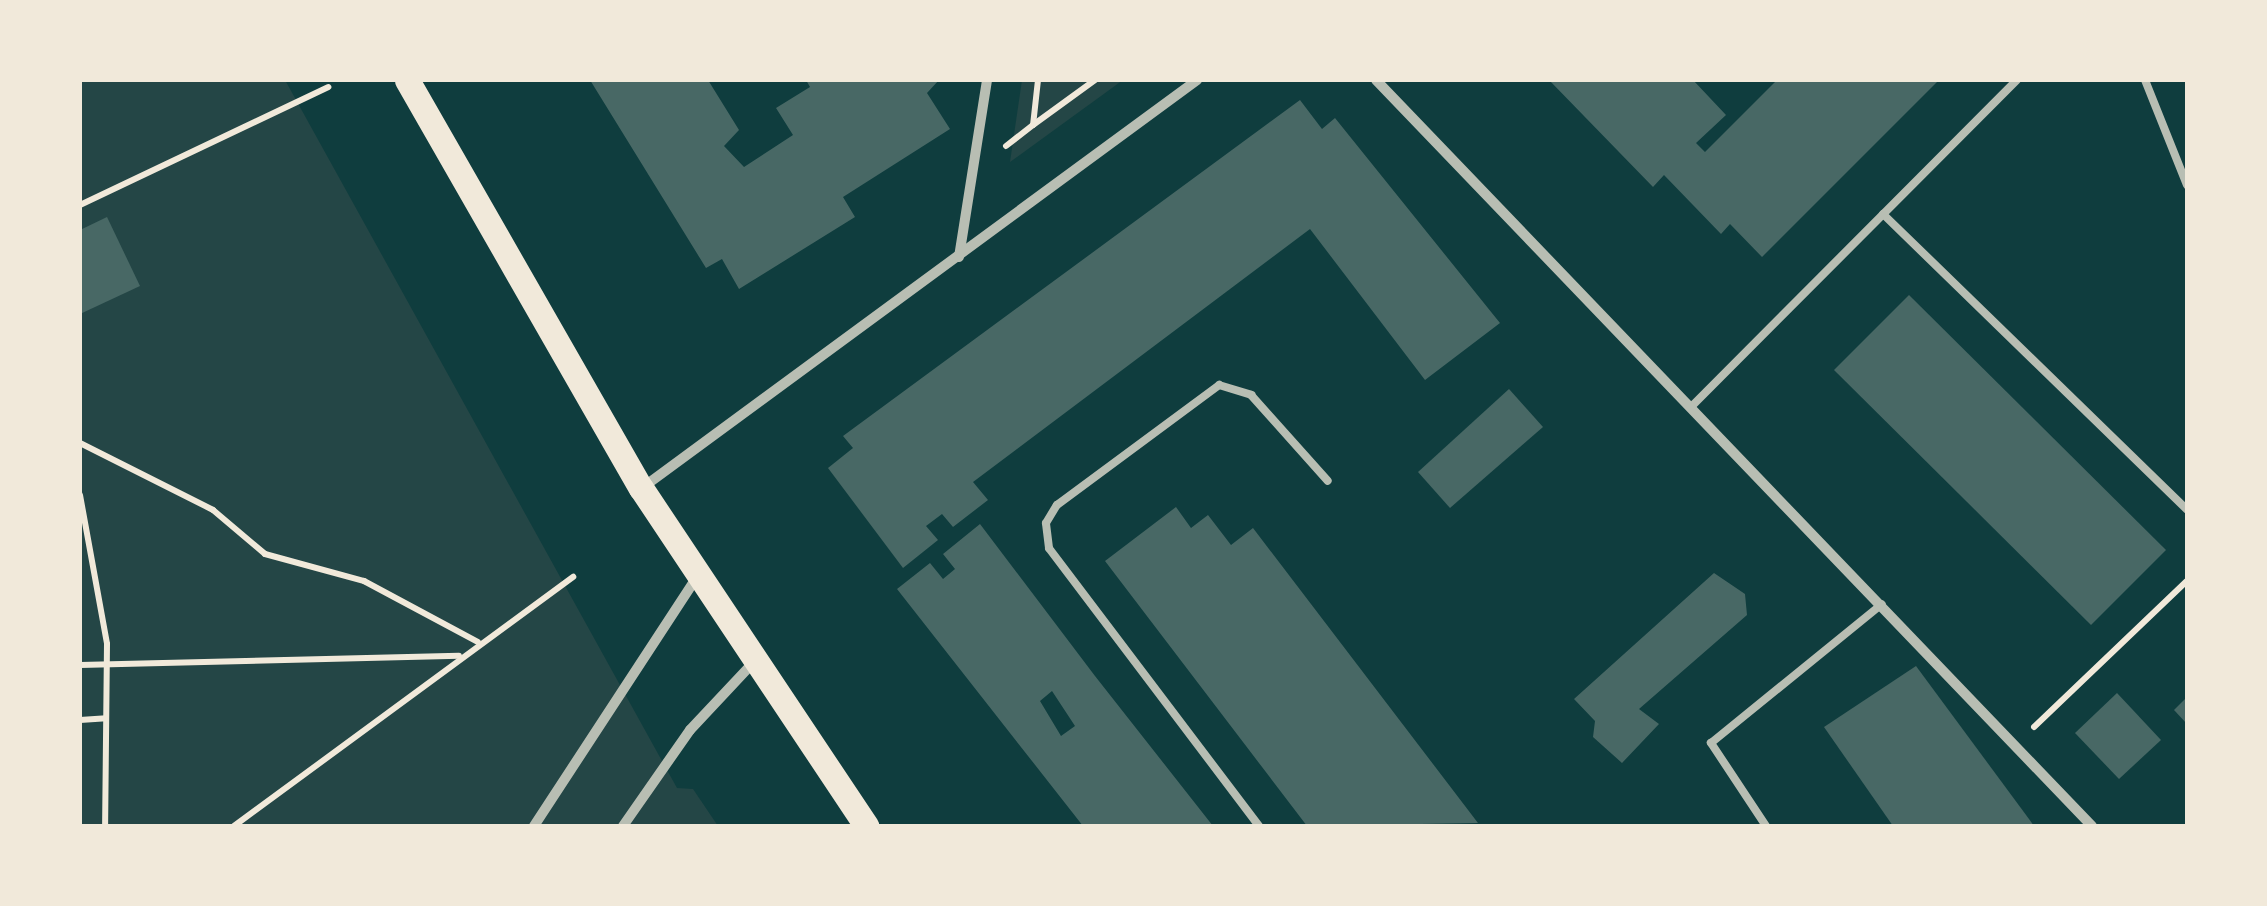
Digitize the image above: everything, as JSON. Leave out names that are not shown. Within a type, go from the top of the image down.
[{"type":"main road","points":[[406,80],[641,488],[753,662],[866,826]]},
{"type":"street","points":[[959,257],[987,80]]},
{"type":"street","points":[[641,488],[1197,80]]},
{"type":"street","points":[[1376,80],[2092,826]]},
{"type":"street","points":[[534,826],[697,577]]},
{"type":"street","points":[[623,826],[690,730],[753,662]]},
{"type":"lane","points":[[1692,406],[2017,80]]},
{"type":"lane","points":[[2145,80],[2187,184]]},
{"type":"lane","points":[[1884,214],[2187,510]]},
{"type":"lane","points":[[1259,826],[1049,548],[1046,523],[1058,504],[1219,385],[1251,394],[1328,481]]},
{"type":"lane","points":[[1766,826],[1711,743],[1882,604]]},
{"type":"path","points":[[1038,80],[1032,126],[1095,80]]},
{"type":"path","points":[[80,205],[328,87]]},
{"type":"path","points":[[80,443],[213,510],[264,554],[364,580],[478,642]]},
{"type":"path","points":[[80,495],[107,665],[106,826]]},
{"type":"path","points":[[234,826],[478,642],[573,577]]},
{"type":"path","points":[[2016,746],[2187,581]]},
{"type":"path","points":[[80,664],[459,656]]},
{"type":"path","points":[[80,720],[106,718]]},
{"type":"shaded area","points":[[80,80],[285,80],[677,788],[693,789],[718,826],[80,826]]},
{"type":"shaded area","points":[[1022,80],[1123,80],[1010,162]]},
{"type":"building","points":[[590,80],[708,80],[739,130],[724,146],[744,167],[793,135],[776,108],[810,87],[806,80],[939,80],[927,93],[950,129],[843,197],[855,217],[739,289],[722,259],[706,268]]},
{"type":"building","points":[[1549,80],[1693,80],[1726,115],[1696,143],[1705,152],[1777,80],[1939,80],[1762,257],[1730,224],[1721,234],[1664,175],[1653,187]]},
{"type":"building","points":[[1300,100],[1322,129],[1335,118],[1500,323],[1425,380],[1310,229],[973,482],[988,500],[953,527],[942,514],[926,526],[938,540],[903,568],[828,468],[853,448],[843,436]]},
{"type":"building","points":[[107,217],[140,286],[80,314],[80,230]]},
{"type":"building","points":[[1909,295],[2166,550],[2091,625],[1834,370]]},
{"type":"building","points":[[1509,389],[1543,427],[1450,508],[1418,472]]},
{"type":"building","points":[[1176,507],[1191,528],[1208,515],[1231,545],[1253,528],[1478,823],[1307,826],[1105,561]]},
{"type":"building","points":[[980,524],[1213,826],[1083,826],[897,589],[930,563],[943,579],[955,569],[943,554]],"holes":[[[1052,691],[1075,726],[1061,736],[1040,701]]]},
{"type":"building","points":[[1714,573],[1745,594],[1747,615],[1639,709],[1659,724],[1622,763],[1593,737],[1595,721],[1574,699]]},
{"type":"building","points":[[1916,666],[2034,826],[1893,826],[1824,727]]},
{"type":"building","points":[[2117,693],[2161,740],[2119,779],[2075,733]]},
{"type":"building","points":[[2187,697],[2187,724],[2174,710]]}]
